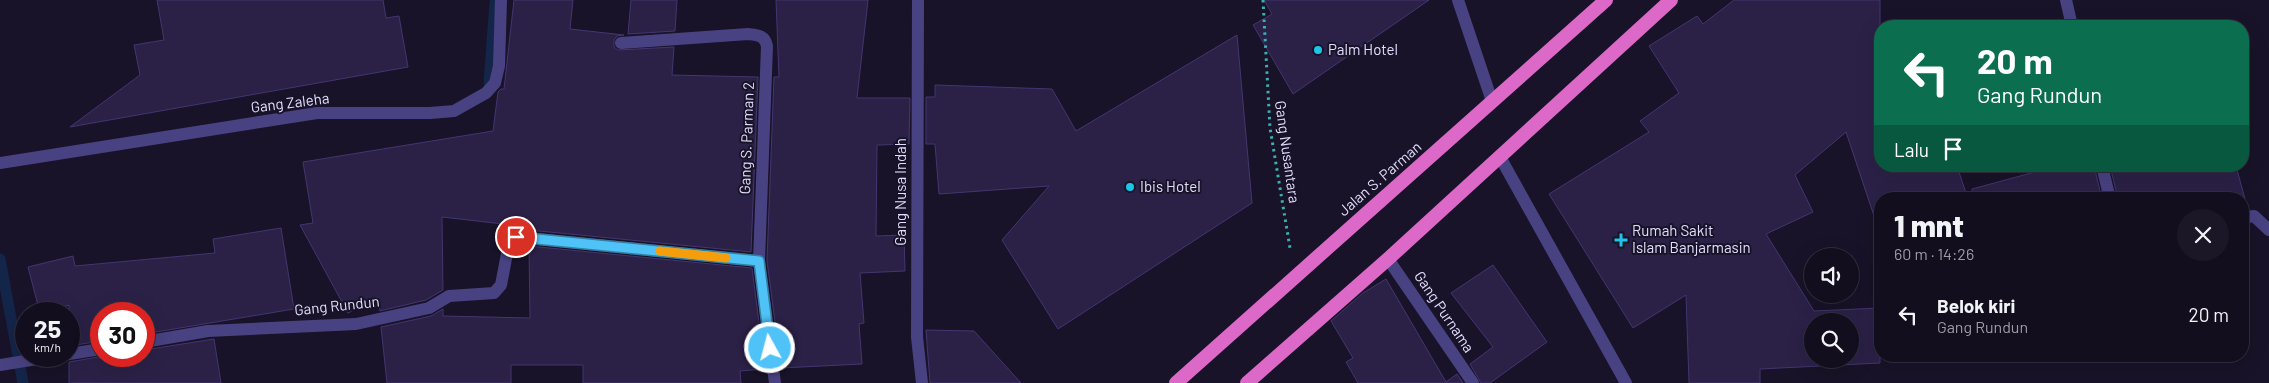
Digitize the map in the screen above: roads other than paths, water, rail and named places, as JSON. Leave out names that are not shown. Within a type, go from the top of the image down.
[{"type":"highway","name":"Jalan S. Parman","points":[[1176,383],[1606,0]]},
{"type":"highway","points":[[1247,383],[1388,259],[1671,0]]},
{"type":"street","name":"Gang Zaleha","points":[[0,163],[317,113],[430,113],[454,111],[486,93],[495,83],[499,66],[501,0]]},
{"type":"street","name":"Gang Nusa Indah","points":[[918,0],[917,337],[922,383]]},
{"type":"street","points":[[1458,0],[1492,101]]},
{"type":"street","points":[[2066,0],[2071,20]]},
{"type":"street","name":"Gang S. Parman 2","points":[[621,43],[748,34],[761,36],[765,39],[767,46],[759,261],[775,383]]},
{"type":"street","points":[[1500,157],[1626,383]]},
{"type":"street","points":[[2103,172],[2108,192]]},
{"type":"street","points":[[2249,217],[2254,216],[2269,230]]},
{"type":"street","name":"Gang Rundun","points":[[155,340],[208,331],[356,324],[429,308],[449,296],[494,292],[501,285],[509,243],[516,237],[759,261]]},
{"type":"street","name":"Gang Purnama","points":[[1388,259],[1473,383]]},
{"type":"street","points":[[0,365],[15,363]]},
{"type":"waterway","points":[[489,83],[495,3]]},
{"type":"waterway","points":[[0,259],[23,383]]},
{"type":"place","name":"Palm Hotel","points":[[1318,50]]},
{"type":"place","name":"Ibis Hotel","points":[[1130,187]]},
{"type":"place","name":"Rumah Sakit Islam Banjarmasin","points":[[1621,240]]}]
